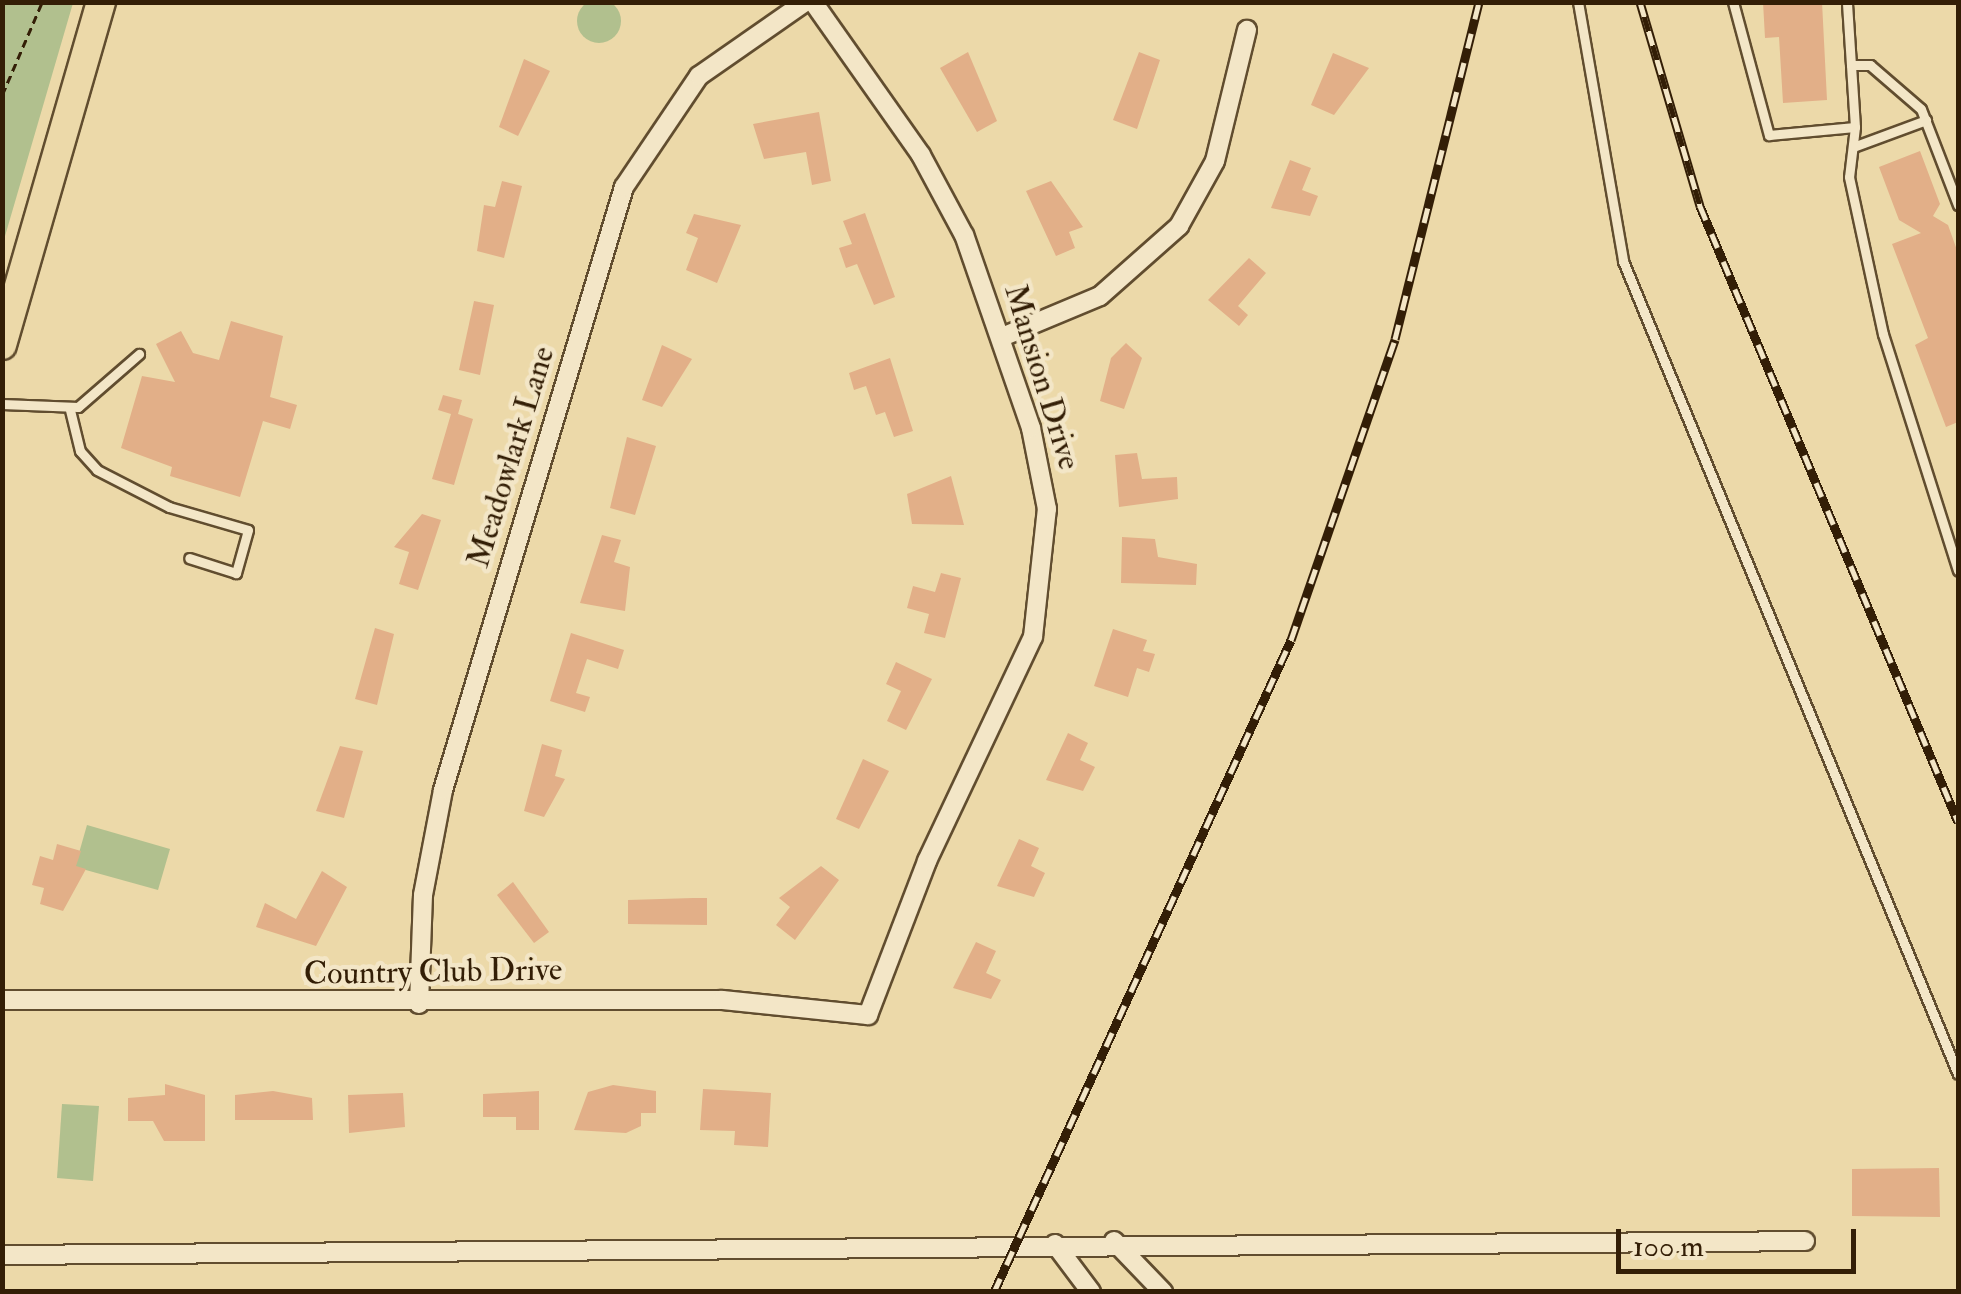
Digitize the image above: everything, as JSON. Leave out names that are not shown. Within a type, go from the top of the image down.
[{"type":"main road","points":[[2,344],[101,2]]},
{"type":"street","name":"Meadowlark Lane","points":[[419,1004],[436,816],[624,187],[699,76],[804,2]]},
{"type":"street","name":"Mansion Drive","points":[[813,2],[940,187],[1002,337],[1044,482],[1040,606],[863,1019]]},
{"type":"street","points":[[1002,337],[1100,296],[1180,226],[1215,161],[1247,30]]},
{"type":"street","name":"Country Club Drive","points":[[2,1000],[419,1004],[737,1000],[863,1019]]},
{"type":"street","points":[[2,1254],[1114,1241],[1806,1241]]},
{"type":"street","points":[[1114,1241],[1164,1292]]},
{"type":"street","points":[[1055,1244],[1092,1292]]},
{"type":"lane","points":[[1578,2],[1623,262],[1958,1074]]},
{"type":"lane","points":[[1733,2],[1770,135],[1856,128]]},
{"type":"lane","points":[[1847,2],[1856,128],[1849,178],[1882,334],[1958,570]]},
{"type":"lane","points":[[1851,65],[1870,65],[1926,120],[1958,205]]},
{"type":"lane","points":[[1853,147],[1926,120]]},
{"type":"lane","points":[[2,404],[70,410],[139,354]]},
{"type":"lane","points":[[70,410],[80,451],[97,470],[169,506],[248,530],[236,572],[189,558]]},
{"type":"path","points":[[2,95],[42,2]]},
{"type":"green space","points":[[599,-1],[614,6],[621,21],[614,36],[599,43],[584,36],[577,21],[584,6]]},
{"type":"green space","points":[[2,3],[73,3],[3,243]]},
{"type":"green space","points":[[87,825],[170,849],[158,890],[75,867]]},
{"type":"green space","points":[[62,1104],[99,1106],[93,1181],[57,1178]]},
{"type":"building","points":[[1763,2],[1822,2],[1827,100],[1783,103],[1779,37],[1765,38]]},
{"type":"building","points":[[968,52],[997,121],[977,132],[940,68]]},
{"type":"building","points":[[1139,52],[1160,60],[1137,129],[1113,120]]},
{"type":"building","points":[[1333,53],[1369,68],[1334,115],[1311,105]]},
{"type":"building","points":[[524,59],[550,71],[518,136],[499,127]]},
{"type":"building","points":[[819,112],[831,181],[812,185],[806,152],[764,159],[753,124]]},
{"type":"building","points":[[1920,151],[1940,204],[1933,216],[1948,225],[1958,253],[1958,422],[1946,427],[1915,345],[1928,338],[1892,244],[1921,233],[1899,220],[1879,167]]},
{"type":"building","points":[[1290,160],[1311,168],[1302,190],[1318,196],[1310,216],[1271,208]]},
{"type":"building","points":[[502,181],[522,186],[504,258],[477,251],[484,205],[495,207]]},
{"type":"building","points":[[1051,181],[1083,227],[1069,232],[1075,248],[1056,256],[1026,191]]},
{"type":"building","points":[[865,213],[895,297],[874,305],[857,264],[846,268],[839,248],[852,244],[843,221]]},
{"type":"building","points":[[694,214],[741,225],[717,283],[686,270],[698,238],[686,233]]},
{"type":"building","points":[[1249,258],[1266,273],[1238,306],[1248,315],[1239,326],[1208,300]]},
{"type":"building","points":[[474,301],[494,305],[480,375],[459,370]]},
{"type":"building","points":[[231,321],[283,336],[270,397],[297,405],[290,429],[263,421],[240,497],[170,476],[172,467],[121,448],[142,376],[175,382],[156,344],[181,331],[193,353],[219,360]]},
{"type":"building","points":[[1126,343],[1142,358],[1124,409],[1100,401],[1111,358]]},
{"type":"building","points":[[662,345],[692,359],[662,407],[642,400]]},
{"type":"building","points":[[890,358],[913,431],[894,437],[885,412],[876,415],[866,386],[854,390],[849,373]]},
{"type":"building","points":[[443,395],[462,400],[458,414],[473,419],[454,485],[432,479],[451,414],[438,410]]},
{"type":"building","points":[[627,437],[656,446],[635,515],[610,508]]},
{"type":"building","points":[[1137,453],[1142,479],[1177,477],[1178,499],[1119,507],[1115,455]]},
{"type":"building","points":[[951,476],[964,525],[912,524],[907,494]]},
{"type":"building","points":[[422,514],[441,520],[418,590],[399,584],[409,552],[394,547]]},
{"type":"building","points":[[602,535],[621,540],[614,562],[630,567],[625,611],[580,603]]},
{"type":"building","points":[[1122,537],[1155,539],[1158,557],[1197,564],[1196,585],[1121,583]]},
{"type":"building","points":[[941,573],[961,578],[945,638],[924,633],[929,614],[907,608],[913,586],[935,592]]},
{"type":"building","points":[[375,628],[394,634],[377,705],[355,699]]},
{"type":"building","points":[[1113,629],[1147,640],[1143,651],[1155,654],[1149,672],[1137,668],[1128,697],[1094,686]]},
{"type":"building","points":[[571,633],[624,650],[618,669],[587,659],[576,693],[590,697],[585,712],[550,701]]},
{"type":"building","points":[[896,662],[932,679],[906,730],[887,721],[901,691],[886,684]]},
{"type":"building","points":[[1068,733],[1088,743],[1080,760],[1095,767],[1083,791],[1046,780]]},
{"type":"building","points":[[542,744],[562,750],[555,776],[565,779],[544,817],[524,811]]},
{"type":"building","points":[[340,746],[363,751],[344,818],[316,811]]},
{"type":"building","points":[[863,759],[889,771],[859,829],[836,819]]},
{"type":"building","points":[[1019,839],[1039,848],[1031,866],[1045,873],[1034,897],[997,886]]},
{"type":"building","points":[[57,844],[81,851],[76,866],[86,869],[63,911],[40,904],[44,888],[32,885],[40,856],[53,860]]},
{"type":"building","points":[[821,866],[839,880],[795,940],[776,925],[790,907],[779,898]]},
{"type":"building","points":[[322,871],[347,887],[316,946],[256,927],[265,903],[296,919]]},
{"type":"building","points":[[513,882],[549,932],[534,943],[497,895]]},
{"type":"building","points":[[707,898],[707,925],[628,924],[628,900]]},
{"type":"building","points":[[976,942],[996,951],[986,973],[1001,980],[991,999],[953,988]]},
{"type":"building","points":[[165,1084],[205,1095],[205,1141],[164,1141],[153,1121],[128,1121],[128,1098],[165,1095]]},
{"type":"building","points":[[613,1085],[656,1091],[656,1113],[641,1113],[641,1126],[626,1133],[574,1130],[588,1092]]},
{"type":"building","points":[[703,1089],[771,1093],[768,1147],[734,1145],[735,1131],[700,1130]]},
{"type":"building","points":[[273,1091],[312,1098],[313,1120],[235,1120],[235,1095]]},
{"type":"building","points":[[539,1091],[539,1130],[516,1130],[516,1117],[483,1117],[483,1094]]},
{"type":"building","points":[[403,1093],[405,1127],[349,1133],[348,1095]]},
{"type":"building","points":[[1939,1168],[1940,1217],[1852,1216],[1852,1169]]},
{"type":"railway","points":[[994,1292],[1291,640],[1395,339],[1479,2]]},
{"type":"railway","points":[[1640,2],[1700,206],[1958,822]]}]
